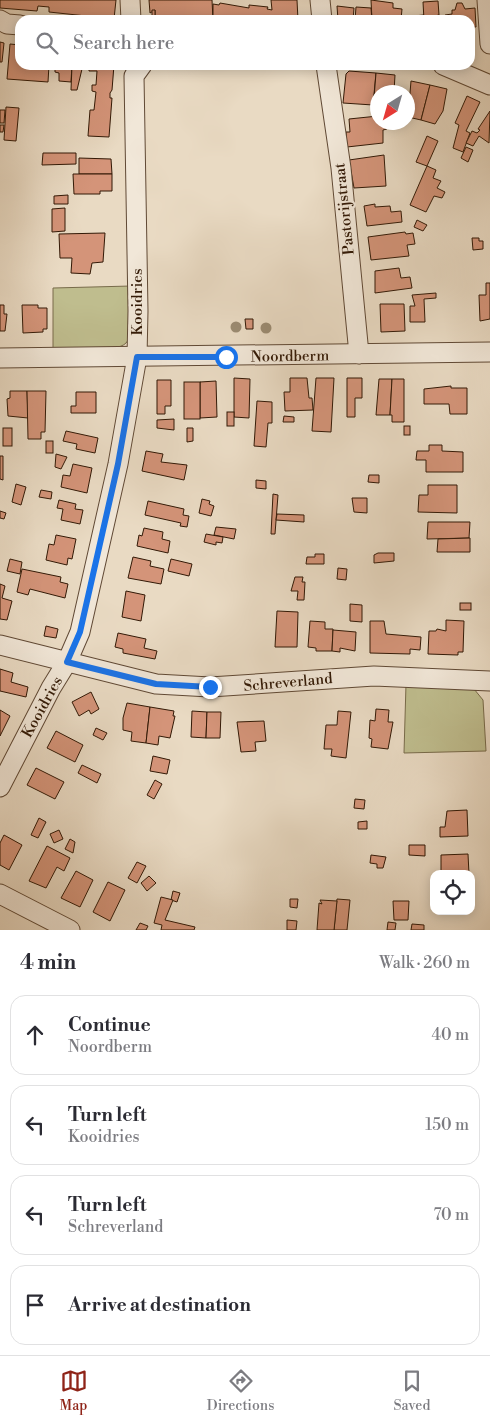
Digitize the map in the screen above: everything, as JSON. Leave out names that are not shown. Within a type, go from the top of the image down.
[{"type":"street","points":[[130,0],[131,15]]},
{"type":"street","points":[[320,0],[322,15]]},
{"type":"street","points":[[487,0],[490,44]]},
{"type":"street","points":[[0,20],[7,24],[15,25]]},
{"type":"street","name":"Kooidries","points":[[0,787],[51,688],[67,662],[80,632],[118,464],[137,357],[134,76],[138,70]]},
{"type":"street","name":"Pastorijstraat","points":[[327,70],[341,168],[359,354]]},
{"type":"street","points":[[461,70],[487,77]]},
{"type":"street","name":"Noordberm","points":[[0,358],[490,352]]},
{"type":"street","name":"Schreverland","points":[[0,645],[156,684],[210,687],[374,676],[490,681]]},
{"type":"street","points":[[0,894],[38,923],[70,930]]},
{"type":"shaded area","points":[[131,286],[132,324],[126,343],[103,350],[53,350],[53,288]]},
{"type":"shaded area","points":[[406,684],[474,689],[483,700],[486,751],[404,753]]},
{"type":"building","points":[[0,0],[116,0],[114,15],[77,15],[49,12],[49,7],[38,6],[37,11],[0,8]]},
{"type":"building","points":[[149,0],[212,0],[213,15],[155,15],[155,10],[150,13]]},
{"type":"building","points":[[271,0],[297,0],[298,15],[213,15],[213,4],[219,5],[220,3],[249,8],[249,5],[268,7],[267,9],[272,10]]},
{"type":"building","points":[[371,0],[393,3],[393,8],[402,9],[401,15],[372,15]]},
{"type":"building","points":[[438,1],[439,15],[424,15],[423,2]]},
{"type":"building","points":[[457,3],[462,3],[465,9],[475,8],[476,27],[475,15],[445,15],[452,14],[452,10],[455,10]]},
{"type":"building","points":[[337,6],[354,8],[353,15],[338,15]]},
{"type":"building","points":[[356,7],[371,8],[372,15],[355,15]]},
{"type":"building","points":[[0,42],[4,43],[2,62],[0,62]]},
{"type":"building","points":[[10,44],[15,44],[15,70],[49,70],[48,82],[7,79]]},
{"type":"building","points":[[55,70],[72,70],[71,82],[59,81],[59,73],[55,72]]},
{"type":"building","points":[[72,70],[82,70],[77,90],[71,90]]},
{"type":"building","points":[[114,70],[112,90],[110,93],[110,98],[112,98],[109,137],[88,136],[90,110],[94,110],[96,92],[92,91],[92,85],[96,85],[97,71],[89,71]]},
{"type":"building","points":[[349,71],[376,73],[375,85],[370,85],[370,105],[343,103],[346,74]]},
{"type":"building","points":[[376,73],[395,75],[394,85],[375,85]]},
{"type":"building","points":[[411,81],[430,85],[421,120],[415,119],[415,85],[411,85]]},
{"type":"building","points":[[430,85],[447,89],[443,111],[435,124],[421,120]]},
{"type":"building","points":[[467,96],[480,102],[466,131],[470,133],[463,152],[453,148],[459,125],[455,123]]},
{"type":"building","points":[[6,107],[19,108],[16,141],[4,140]]},
{"type":"building","points":[[0,110],[5,110],[4,123],[0,123]]},
{"type":"building","points":[[490,111],[489,143],[479,136],[473,146],[466,143],[472,131],[477,133],[480,130],[478,129]]},
{"type":"building","points":[[370,117],[370,130],[383,130],[383,143],[347,147],[346,132],[350,132],[349,119]]},
{"type":"building","points":[[0,125],[4,125],[3,132],[0,132]]},
{"type":"building","points":[[427,136],[438,141],[427,166],[416,162]]},
{"type":"building","points":[[466,147],[473,150],[468,162],[461,158]]},
{"type":"building","points":[[43,153],[76,153],[76,164],[42,165]]},
{"type":"building","points":[[384,155],[386,186],[354,188],[349,160]]},
{"type":"building","points":[[79,158],[111,159],[112,174],[79,174]]},
{"type":"building","points":[[427,166],[436,170],[433,178],[441,181],[437,188],[445,192],[442,198],[434,196],[426,212],[410,205]]},
{"type":"building","points":[[73,174],[112,174],[112,191],[100,191],[100,194],[74,194]]},
{"type":"building","points":[[68,195],[68,204],[54,204],[54,196]]},
{"type":"building","points":[[375,204],[375,207],[390,206],[391,212],[401,211],[402,222],[367,226],[364,206]]},
{"type":"building","points":[[65,208],[65,231],[52,232],[52,209]]},
{"type":"building","points":[[417,220],[427,225],[423,231],[414,227]]},
{"type":"building","points":[[405,232],[406,234],[413,233],[415,244],[407,245],[409,256],[371,260],[368,237]]},
{"type":"building","points":[[105,233],[103,262],[92,263],[90,274],[71,273],[72,258],[60,258],[59,234]]},
{"type":"building","points":[[472,238],[479,238],[479,241],[483,241],[483,249],[473,250]]},
{"type":"building","points":[[399,268],[401,278],[410,277],[412,288],[375,293],[375,271]]},
{"type":"building","points":[[486,283],[490,283],[490,319],[480,321],[479,295],[486,295]]},
{"type":"building","points":[[436,293],[436,298],[424,299],[425,322],[410,322],[410,306],[415,306],[412,295]]},
{"type":"building","points":[[380,304],[404,304],[405,331],[381,332]]},
{"type":"building","points":[[0,305],[4,305],[4,314],[7,314],[5,331],[0,331]]},
{"type":"building","points":[[22,305],[38,305],[38,308],[47,308],[47,329],[43,329],[43,332],[23,333]]},
{"type":"building","points":[[245,319],[253,319],[253,329],[246,329]]},
{"type":"building","points":[[234,378],[250,379],[249,418],[234,417]]},
{"type":"building","points":[[290,378],[307,378],[309,398],[312,398],[313,410],[285,411],[284,392],[290,392]]},
{"type":"building","points":[[316,378],[334,378],[331,432],[312,431]]},
{"type":"building","points":[[347,378],[362,378],[362,398],[355,398],[355,417],[347,417]]},
{"type":"building","points":[[379,379],[392,379],[390,415],[376,415]]},
{"type":"building","points":[[392,379],[404,379],[404,422],[392,422],[392,415],[390,415]]},
{"type":"building","points":[[157,380],[171,380],[171,406],[165,406],[165,414],[157,414]]},
{"type":"building","points":[[216,381],[217,417],[200,418],[200,382]]},
{"type":"building","points":[[184,382],[200,382],[200,419],[184,419]]},
{"type":"building","points":[[451,386],[451,388],[467,388],[467,414],[450,414],[449,404],[424,404],[424,389]]},
{"type":"building","points":[[10,391],[27,391],[28,418],[8,416],[7,399],[10,398]]},
{"type":"building","points":[[27,391],[46,391],[45,432],[41,432],[41,439],[28,439]]},
{"type":"building","points":[[76,392],[96,392],[96,413],[71,413],[71,406],[76,406]]},
{"type":"building","points":[[257,401],[272,402],[272,423],[268,423],[266,447],[254,446]]},
{"type":"building","points":[[227,412],[234,412],[234,426],[227,426]]},
{"type":"building","points":[[284,416],[294,417],[294,422],[283,422]]},
{"type":"building","points":[[174,419],[174,430],[157,428],[157,420]]},
{"type":"building","points":[[404,426],[410,426],[410,435],[404,435]]},
{"type":"building","points":[[3,428],[12,428],[12,446],[3,446]]},
{"type":"building","points":[[187,428],[193,428],[193,441],[187,442]]},
{"type":"building","points":[[66,431],[98,438],[95,453],[76,449],[77,444],[63,441]]},
{"type":"building","points":[[46,441],[53,441],[53,453],[46,453]]},
{"type":"building","points":[[429,445],[442,445],[442,451],[463,452],[463,472],[426,472],[426,460],[416,460],[417,451],[429,451]]},
{"type":"building","points":[[146,451],[163,454],[161,462],[187,465],[184,480],[142,471]]},
{"type":"building","points":[[56,454],[67,457],[61,469],[55,467]]},
{"type":"building","points":[[0,456],[3,456],[3,480],[0,479]]},
{"type":"building","points":[[73,464],[92,468],[87,493],[61,487],[63,475],[70,476]]},
{"type":"building","points":[[369,475],[379,475],[379,483],[368,482]]},
{"type":"building","points":[[256,480],[266,481],[266,489],[256,488]]},
{"type":"building","points":[[16,484],[26,487],[21,505],[12,502]]},
{"type":"building","points":[[428,485],[457,485],[457,513],[418,512],[419,495],[428,495]]},
{"type":"building","points":[[41,490],[52,492],[51,499],[39,497]]},
{"type":"building","points":[[273,494],[278,495],[275,534],[271,534]]},
{"type":"building","points":[[352,498],[367,498],[367,513],[354,512]]},
{"type":"building","points":[[202,499],[210,501],[209,504],[214,506],[211,516],[199,513]]},
{"type":"building","points":[[59,500],[76,504],[75,509],[83,510],[80,524],[61,520],[63,509],[57,508]]},
{"type":"building","points":[[148,501],[184,509],[183,515],[189,516],[187,527],[180,526],[181,523],[145,515]]},
{"type":"building","points":[[0,511],[6,513],[4,519],[0,518]]},
{"type":"building","points":[[277,514],[304,515],[304,522],[276,520]]},
{"type":"building","points":[[428,522],[470,522],[469,538],[427,539]]},
{"type":"building","points":[[216,527],[236,529],[234,539],[214,535]]},
{"type":"building","points":[[144,528],[163,532],[162,539],[170,541],[168,553],[137,546],[139,535],[142,536]]},
{"type":"building","points":[[206,534],[223,537],[222,543],[216,542],[216,545],[204,542]]},
{"type":"building","points":[[56,535],[76,539],[72,559],[68,558],[67,565],[46,560],[49,544],[54,545]]},
{"type":"building","points":[[470,538],[470,552],[437,552],[438,539]]},
{"type":"building","points":[[378,553],[394,553],[394,561],[374,563],[374,555]]},
{"type":"building","points":[[315,554],[324,554],[324,564],[306,564],[307,557],[315,557]]},
{"type":"building","points":[[133,557],[151,561],[150,566],[164,569],[161,584],[128,578]]},
{"type":"building","points":[[10,559],[22,562],[20,574],[7,571]]},
{"type":"building","points":[[171,559],[192,564],[189,576],[168,571]]},
{"type":"building","points":[[338,568],[347,569],[346,580],[337,579]]},
{"type":"building","points":[[22,569],[61,577],[60,582],[68,584],[65,598],[30,589],[28,595],[17,592]]},
{"type":"building","points":[[295,577],[303,577],[302,582],[305,582],[304,600],[297,600],[298,591],[291,591]]},
{"type":"building","points":[[0,584],[5,586],[2,598],[12,601],[7,620],[0,619]]},
{"type":"building","points":[[126,591],[145,595],[141,621],[122,617]]},
{"type":"building","points":[[460,603],[471,603],[471,610],[460,610]]},
{"type":"building","points":[[350,604],[362,605],[362,622],[350,621]]},
{"type":"building","points":[[277,611],[298,612],[297,647],[275,647]]},
{"type":"building","points":[[446,620],[464,621],[463,652],[458,652],[458,655],[428,654],[429,631],[436,631],[437,629],[446,631]]},
{"type":"building","points":[[310,621],[325,622],[325,629],[333,629],[332,651],[316,651],[316,648],[308,647]]},
{"type":"building","points":[[370,621],[384,621],[386,634],[421,637],[420,650],[410,649],[410,654],[370,653]]},
{"type":"building","points":[[46,626],[58,629],[56,638],[44,636]]},
{"type":"building","points":[[333,630],[356,632],[355,651],[340,648],[340,652],[332,651]]},
{"type":"building","points":[[118,633],[146,639],[144,648],[157,651],[155,659],[123,653],[123,649],[115,647]]},
{"type":"building","points":[[0,669],[13,673],[11,682],[28,687],[26,697],[0,691]]},
{"type":"building","points":[[91,692],[99,709],[91,714],[89,710],[79,716],[72,702]]},
{"type":"building","points":[[127,703],[150,707],[146,743],[131,741],[132,732],[123,730],[123,718]]},
{"type":"building","points":[[150,707],[174,711],[173,716],[175,716],[170,738],[159,736],[158,745],[146,743]]},
{"type":"building","points":[[376,709],[389,710],[388,722],[393,722],[388,749],[371,747],[372,739],[369,738],[370,720],[375,721]]},
{"type":"building","points":[[0,710],[10,716],[0,736]]},
{"type":"building","points":[[192,711],[207,712],[206,738],[191,737]]},
{"type":"building","points":[[338,711],[351,712],[346,758],[331,756],[332,749],[324,749],[326,725],[337,725]]},
{"type":"building","points":[[207,712],[221,712],[220,738],[206,738]]},
{"type":"building","points":[[264,721],[266,741],[255,742],[256,751],[241,752],[237,722]]},
{"type":"building","points":[[96,728],[107,733],[103,740],[93,735]]},
{"type":"building","points":[[56,731],[83,745],[75,762],[47,748]]},
{"type":"building","points":[[153,756],[170,760],[167,774],[150,771]]},
{"type":"building","points":[[82,765],[101,774],[97,783],[78,773]]},
{"type":"building","points":[[36,768],[64,782],[55,799],[27,785]]},
{"type":"building","points":[[155,780],[162,784],[154,799],[147,795]]},
{"type":"building","points":[[355,799],[365,800],[364,809],[354,808]]},
{"type":"building","points":[[467,810],[468,836],[440,837],[440,827],[445,827],[447,811]]},
{"type":"building","points":[[39,818],[46,822],[38,838],[31,835]]},
{"type":"building","points":[[367,821],[367,829],[358,829],[358,822]]},
{"type":"building","points":[[59,830],[63,839],[54,843],[50,834]]},
{"type":"building","points":[[4,835],[22,845],[9,870],[0,865],[0,843]]},
{"type":"building","points":[[70,839],[75,842],[73,853],[65,849]]},
{"type":"building","points":[[409,845],[425,845],[425,856],[409,855]]},
{"type":"building","points":[[47,846],[70,858],[64,871],[57,867],[46,888],[29,881]]},
{"type":"building","points":[[468,854],[469,870],[441,870],[441,855]]},
{"type":"building","points":[[371,855],[386,857],[383,868],[377,868],[377,864],[370,863]]},
{"type":"building","points":[[137,862],[146,866],[137,883],[128,878]]},
{"type":"building","points":[[76,871],[93,880],[80,907],[61,898]]},
{"type":"building","points":[[149,876],[156,883],[147,891],[141,883]]},
{"type":"building","points":[[108,882],[125,890],[110,921],[93,912]]},
{"type":"building","points":[[173,891],[180,893],[177,902],[171,900]]},
{"type":"building","points":[[161,897],[173,900],[165,920],[195,927],[194,930],[161,930],[162,925],[154,923]]},
{"type":"building","points":[[290,899],[298,899],[297,908],[290,907]]},
{"type":"building","points":[[337,899],[350,900],[347,930],[334,930]]},
{"type":"building","points":[[320,900],[337,901],[334,930],[317,930],[319,903],[322,904]]},
{"type":"building","points":[[393,901],[409,901],[408,920],[394,920]]},
{"type":"building","points":[[287,920],[297,921],[296,930],[287,930]]},
{"type":"building","points":[[388,922],[396,923],[395,930],[387,930]]},
{"type":"building","points":[[140,923],[148,926],[146,930],[136,930]]},
{"type":"building","points":[[412,924],[424,925],[424,930],[411,930]]},
{"type":"route","points":[[210,687],[156,684],[67,662],[80,632],[118,464],[137,357],[226,357]]}]
